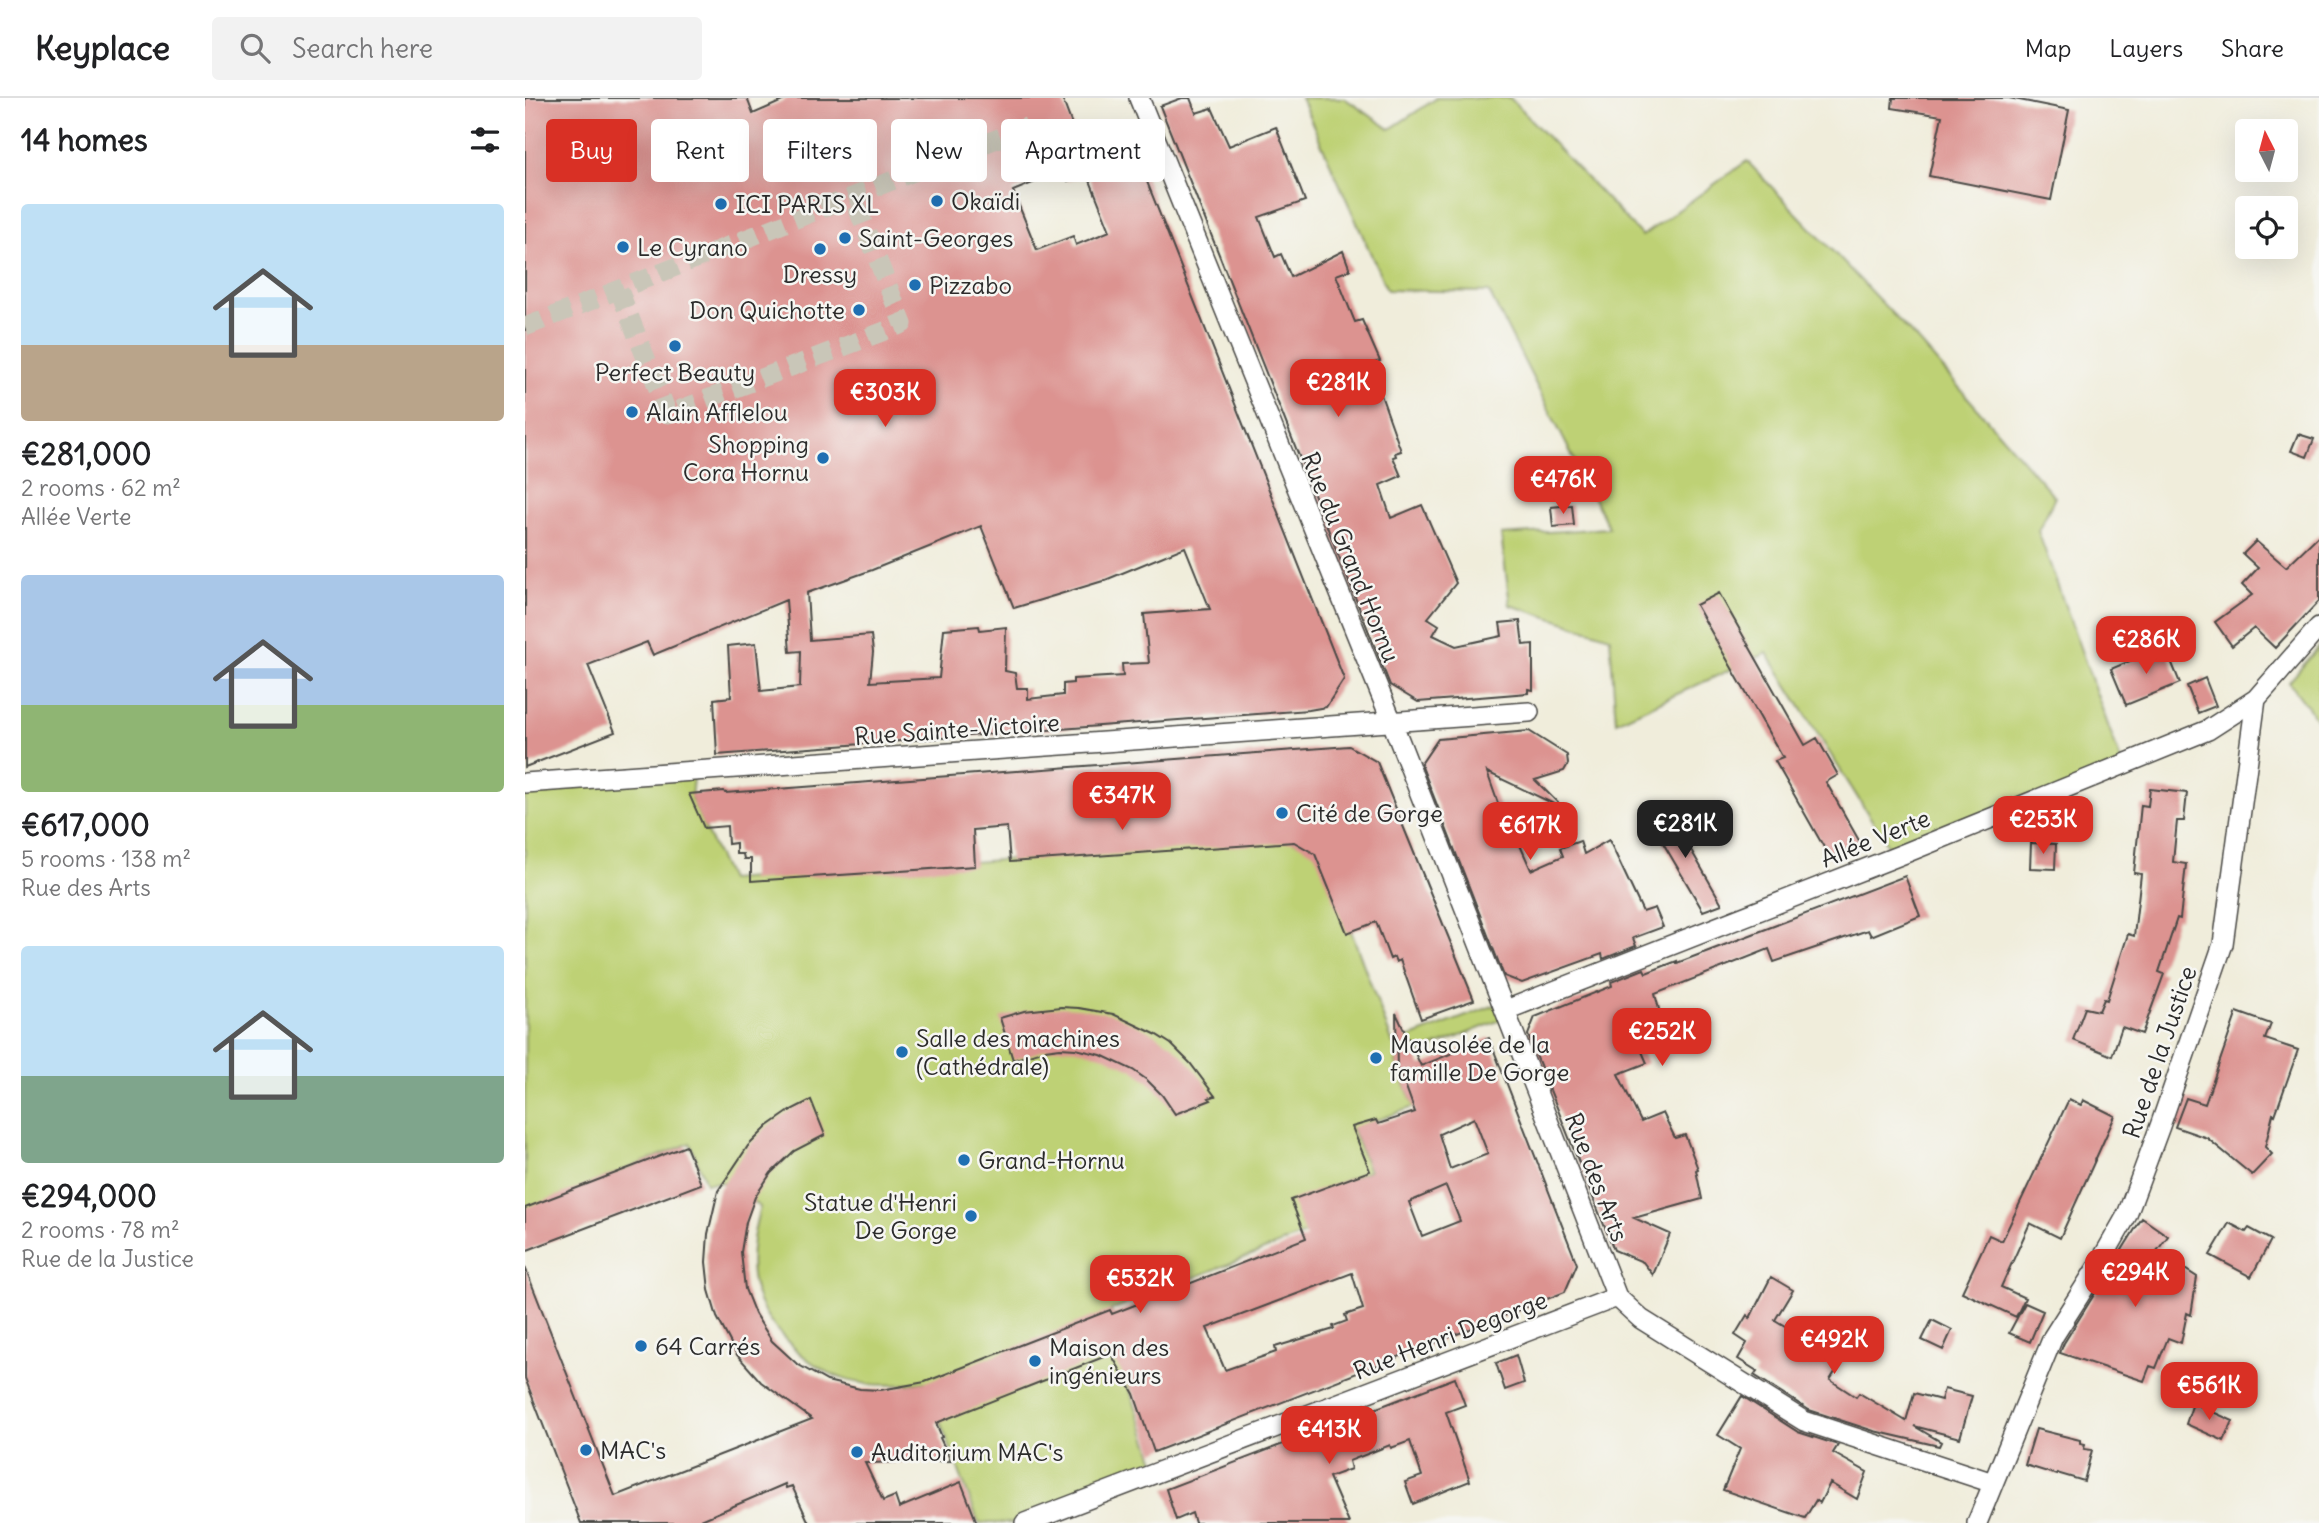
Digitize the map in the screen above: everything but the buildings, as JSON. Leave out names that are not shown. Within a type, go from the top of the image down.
[{"type":"street","name":"Rue du Grand Hornu","points":[[1139,98],[1392,722]]},
{"type":"street","points":[[2256,699],[2319,627]]},
{"type":"street","name":"Allée Verte","points":[[1506,1010],[2209,730],[2256,699]]},
{"type":"street","name":"Rue de la Justice","points":[[1977,1523],[2053,1337],[2127,1215],[2223,944],[2256,699]]},
{"type":"street","name":"Rue Sainte-Victoire","points":[[525,783],[1529,712]]},
{"type":"street","name":"Rue des Arts","points":[[1392,722],[1617,1297]]},
{"type":"street","points":[[1617,1297],[1641,1319],[1804,1421],[1993,1483]]},
{"type":"street","name":"Rue Henri Degorge","points":[[1025,1523],[1617,1297]]},
{"type":"green space","points":[[1301,98],[1344,98],[1390,129],[1437,98],[1510,98],[1642,236],[1747,161],[1920,343],[2055,497],[2038,531],[2122,764],[1895,857],[1767,653],[1616,722],[1610,637],[1510,605],[1501,535],[1609,528],[1489,292],[1387,290]]},
{"type":"green space","points":[[2319,647],[2319,722],[2289,682]]},
{"type":"green space","points":[[693,778],[691,798],[729,880],[1286,839],[1321,850],[1393,1044],[1503,1002],[1508,1017],[1396,1062],[1414,1107],[1352,1129],[1369,1171],[1296,1200],[1308,1233],[1111,1310],[1125,1350],[1118,1357],[1159,1472],[1025,1523],[979,1523],[925,1382],[884,1385],[850,1381],[818,1367],[773,1326],[756,1295],[751,1262],[760,1207],[729,1182],[706,1183],[690,1143],[525,1211],[527,783]]},
{"type":"tunnel","points":[[525,327],[1001,137]]},
{"type":"tunnel","points":[[619,290],[668,414],[903,324],[853,197]]},
{"type":"place","name":"Okaïdi","points":[[937,201]]},
{"type":"place","name":"ICI PARIS XL","points":[[721,204]]},
{"type":"place","name":"Saint-Georges","points":[[845,238]]},
{"type":"place","name":"Le Cyrano","points":[[623,247]]},
{"type":"place","name":"Dressy","points":[[820,249]]},
{"type":"place","name":"Pizzabo","points":[[915,285]]},
{"type":"place","name":"Don Quichotte","points":[[859,310]]},
{"type":"place","name":"Perfect Beauty","points":[[675,346]]},
{"type":"place","name":"Alain Afflelou","points":[[632,412]]},
{"type":"place","name":"Shopping Cora Hornu","points":[[823,458]]},
{"type":"place","name":"Cité de Gorge","points":[[1282,813]]},
{"type":"place","name":"Salle des machines (Cathédrale)","points":[[902,1052]]},
{"type":"place","name":"Mausolée de la famille De Gorge","points":[[1376,1058]]},
{"type":"place","name":"Grand-Hornu","points":[[964,1160]]},
{"type":"place","name":"Statue d'Henri De Gorge","points":[[971,1216]]},
{"type":"place","name":"64 Carrés","points":[[641,1346]]},
{"type":"place","name":"Maison des ingénieurs","points":[[1035,1361]]},
{"type":"place","name":"MAC's","points":[[586,1450]]},
{"type":"place","name":"Auditorium MAC's","points":[[857,1452]]}]
